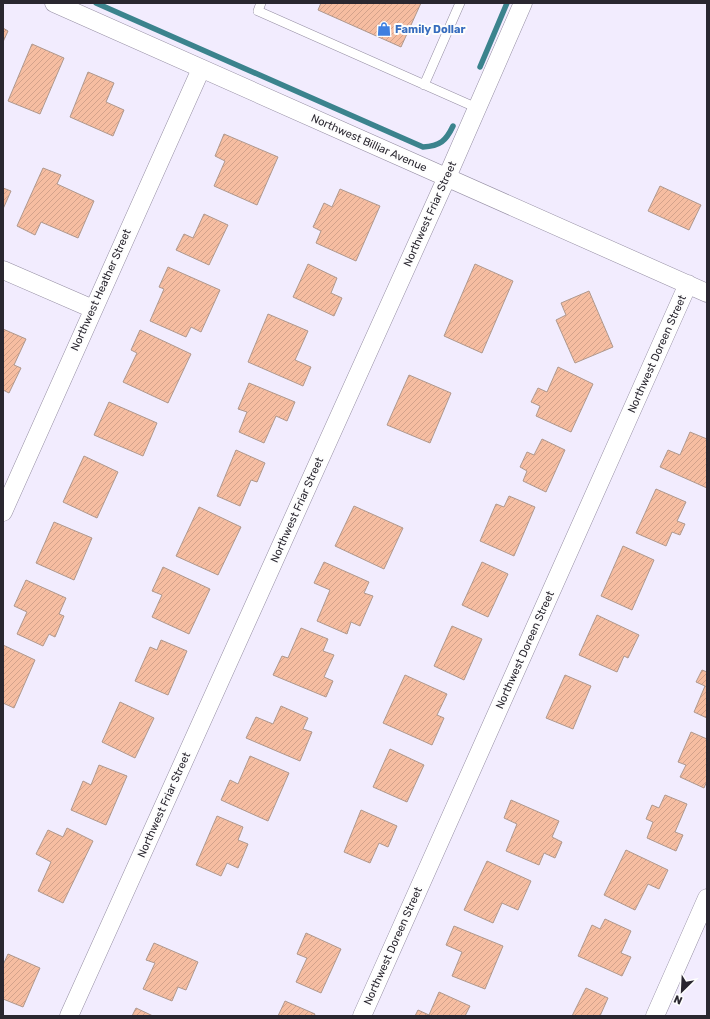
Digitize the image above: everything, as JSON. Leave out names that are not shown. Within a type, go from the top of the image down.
[{"type":"street","name":"Northwest Billiar Avenue","points":[[54,3],[707,293]]},
{"type":"street","name":"Northwest Friar Street","points":[[69,1016],[523,3]]},
{"type":"street","name":"Northwest Heather Street","points":[[3,512],[201,69]]},
{"type":"street","points":[[3,270],[93,310]]},
{"type":"street","name":"Northwest Doreen Street","points":[[362,1016],[688,284]]},
{"type":"street","points":[[655,1016],[707,898]]},
{"type":"lane","points":[[261,3],[258,11],[477,108]]},
{"type":"lane","points":[[424,85],[460,3]]},
{"type":"building","name":"Family Dollar","points":[[321,3],[421,3],[401,47],[318,10]]},
{"type":"building","points":[[3,28],[8,31],[3,42]]},
{"type":"building","points":[[32,44],[64,58],[40,114],[8,101]]},
{"type":"building","points":[[88,72],[114,83],[106,102],[124,110],[113,136],[70,117]]},
{"type":"building","points":[[224,134],[278,157],[257,205],[214,186],[225,161],[215,156]]},
{"type":"building","points":[[43,168],[61,175],[57,184],[94,201],[78,238],[41,222],[35,235],[17,226]]},
{"type":"building","points":[[660,186],[701,205],[689,230],[648,211]]},
{"type":"building","points":[[3,188],[11,191],[3,209]]},
{"type":"building","points":[[340,189],[380,206],[356,261],[316,243],[321,231],[313,227],[324,203],[332,207]]},
{"type":"building","points":[[204,214],[228,225],[209,265],[176,250],[184,234],[193,238]]},
{"type":"building","points":[[308,264],[337,278],[331,293],[342,298],[334,316],[293,297]]},
{"type":"building","points":[[475,264],[513,281],[482,353],[444,336]]},
{"type":"building","points":[[168,267],[220,290],[201,332],[191,327],[186,337],[150,321],[164,289],[159,287]]},
{"type":"building","points":[[589,291],[613,347],[575,363],[556,320],[566,315],[561,303]]},
{"type":"building","points":[[268,314],[308,331],[295,360],[311,367],[303,386],[248,362]]},
{"type":"building","points":[[3,329],[26,339],[14,365],[21,368],[9,393],[3,390]]},
{"type":"building","points":[[140,330],[191,354],[168,403],[123,382],[137,353],[131,350]]},
{"type":"building","points":[[558,367],[593,384],[571,432],[536,416],[540,406],[531,402],[538,388],[547,392]]},
{"type":"building","points":[[409,375],[451,393],[430,443],[387,425]]},
{"type":"building","points":[[249,383],[295,402],[287,421],[276,416],[264,443],[239,432],[247,412],[238,409]]},
{"type":"building","points":[[109,402],[157,423],[143,456],[94,435]]},
{"type":"building","points":[[690,432],[707,439],[707,488],[660,467],[668,450],[680,455]]},
{"type":"building","points":[[542,439],[565,450],[546,492],[523,481],[527,471],[520,467],[527,452],[534,455]]},
{"type":"building","points":[[236,450],[265,463],[257,482],[251,480],[240,506],[217,496]]},
{"type":"building","points":[[84,456],[118,472],[97,518],[63,502]]},
{"type":"building","points":[[656,489],[686,502],[677,521],[685,524],[680,535],[672,532],[666,546],[636,533]]},
{"type":"building","points":[[509,496],[535,507],[514,556],[480,541],[496,504],[504,507]]},
{"type":"building","points":[[354,506],[403,528],[384,569],[335,546]]},
{"type":"building","points":[[199,507],[241,527],[218,575],[176,556]]},
{"type":"building","points":[[54,522],[92,538],[74,580],[36,563]]},
{"type":"building","points":[[623,546],[654,560],[632,610],[601,596]]},
{"type":"building","points":[[324,562],[369,582],[364,593],[373,596],[360,626],[351,622],[347,634],[317,621],[330,590],[314,583]]},
{"type":"building","points":[[482,562],[508,574],[488,617],[462,605]]},
{"type":"building","points":[[163,567],[210,589],[189,634],[152,617],[162,595],[152,591]]},
{"type":"building","points":[[26,580],[66,598],[59,614],[64,616],[55,637],[49,634],[43,646],[17,634],[27,612],[14,606]]},
{"type":"building","points":[[597,615],[639,635],[628,658],[624,656],[617,672],[579,655]]},
{"type":"building","points":[[452,626],[482,639],[464,680],[434,666]]},
{"type":"building","points":[[301,628],[328,639],[323,651],[334,655],[324,677],[333,681],[326,697],[273,675],[282,656],[288,658]]},
{"type":"building","points":[[161,640],[187,651],[168,695],[135,681],[150,647],[157,650]]},
{"type":"building","points":[[3,645],[35,660],[14,708],[3,703]]},
{"type":"building","points":[[702,670],[707,672],[707,718],[694,712],[705,686],[696,682]]},
{"type":"building","points":[[405,675],[447,694],[437,715],[444,718],[432,745],[383,723]]},
{"type":"building","points":[[565,675],[591,686],[573,729],[546,718]]},
{"type":"building","points":[[120,702],[154,718],[135,758],[102,742]]},
{"type":"building","points":[[281,706],[308,718],[303,729],[312,732],[300,761],[246,738],[256,717],[273,724]]},
{"type":"building","points":[[691,732],[707,739],[707,781],[704,788],[680,777],[686,765],[678,762]]},
{"type":"building","points":[[390,749],[424,765],[407,802],[373,787]]},
{"type":"building","points":[[250,756],[289,773],[268,821],[221,800],[230,780],[238,784]]},
{"type":"building","points":[[99,765],[127,776],[106,825],[71,810],[83,781],[91,785]]},
{"type":"building","points":[[665,795],[687,804],[675,832],[683,835],[676,851],[647,838],[653,822],[646,819],[652,805],[659,808]]},
{"type":"building","points":[[511,800],[559,821],[552,837],[562,842],[555,858],[544,853],[539,865],[506,851],[517,824],[504,818]]},
{"type":"building","points":[[361,810],[397,826],[388,847],[379,843],[370,863],[344,852]]},
{"type":"building","points":[[217,816],[243,827],[238,840],[248,844],[238,868],[227,863],[221,876],[196,865]]},
{"type":"building","points":[[67,828],[93,841],[63,903],[38,891],[51,862],[36,854],[48,830],[63,837]]},
{"type":"building","points":[[626,850],[668,870],[659,889],[648,884],[635,910],[604,895]]},
{"type":"building","points":[[487,861],[531,881],[518,910],[502,903],[493,923],[464,910]]},
{"type":"building","points":[[605,919],[631,931],[621,953],[631,957],[622,976],[578,956],[592,925],[600,929]]},
{"type":"building","points":[[454,926],[503,946],[485,989],[452,976],[462,952],[446,945]]},
{"type":"building","points":[[306,933],[341,949],[321,993],[296,982],[307,958],[297,954]]},
{"type":"building","points":[[154,943],[198,962],[186,990],[178,987],[172,1001],[143,989],[155,963],[146,960]]},
{"type":"building","points":[[8,954],[40,968],[23,1007],[3,999],[3,965]]},
{"type":"building","points":[[586,988],[608,998],[600,1016],[572,1016]]},
{"type":"building","points":[[439,992],[470,1006],[465,1016],[415,1016],[418,1010],[429,1015]]},
{"type":"building","points":[[285,1001],[315,1014],[314,1016],[278,1016]]},
{"type":"building","points":[[136,1008],[153,1016],[132,1016]]},
{"type":"waterway","points":[[96,3],[423,147],[442,142],[453,126]]},
{"type":"waterway","points":[[480,67],[507,3]]},
{"type":"place","name":"Family Dollar","points":[[384,29]]}]
